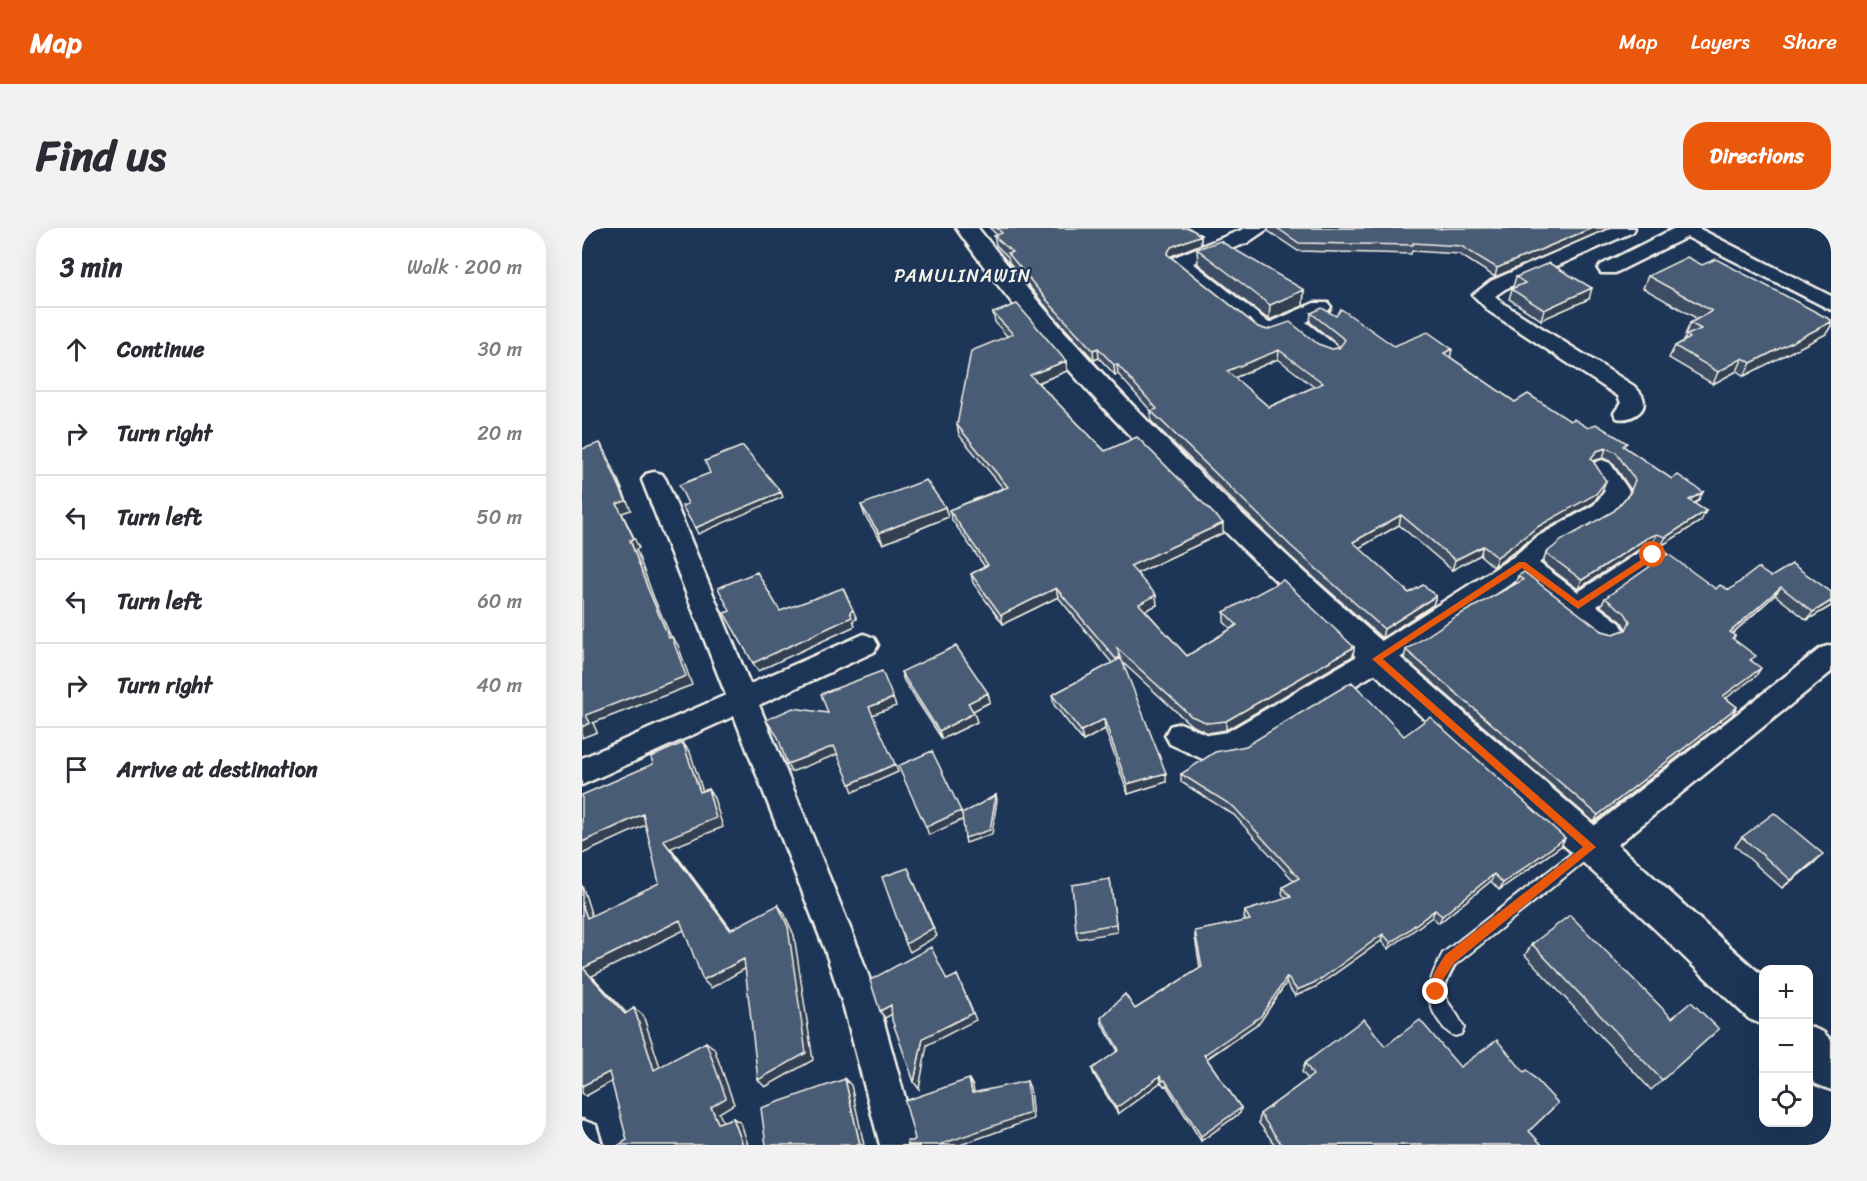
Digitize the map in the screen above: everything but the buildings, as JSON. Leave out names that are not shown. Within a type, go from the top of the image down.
[{"type":"street","points":[[967,228],[1032,309],[1130,418],[1205,495],[1376,659],[1591,847],[1759,1000]]},
{"type":"street","points":[[1260,228],[1240,239],[1179,262],[1266,331],[1322,307]]},
{"type":"street","points":[[1625,413],[1632,404],[1632,398],[1626,391],[1497,308],[1483,295],[1498,285],[1626,228]]},
{"type":"street","points":[[1608,269],[1686,229],[1831,304]]},
{"type":"street","points":[[1292,321],[1331,351]]},
{"type":"street","points":[[1180,735],[1205,748],[1233,743],[1376,659],[1522,564],[1546,543],[1603,511],[1614,500],[1617,491],[1602,468]]},
{"type":"street","points":[[654,480],[845,960],[862,1008],[899,1145]]},
{"type":"street","points":[[1578,606],[1653,555]]},
{"type":"street","points":[[1522,564],[1610,630]]},
{"type":"street","points":[[582,772],[864,645]]},
{"type":"street","points":[[1591,847],[1831,656]]},
{"type":"street","points":[[582,1139],[583,1145]]},
{"type":"lane","points":[[1455,1028],[1437,1007],[1436,992],[1439,976],[1449,959],[1591,847]]},
{"type":"district","name":"PAMULINAWIN","points":[[963,276]]},
{"type":"route","points":[[1436,992],[1439,976],[1449,959],[1591,847],[1376,659],[1522,564],[1578,606],[1653,555]]}]
